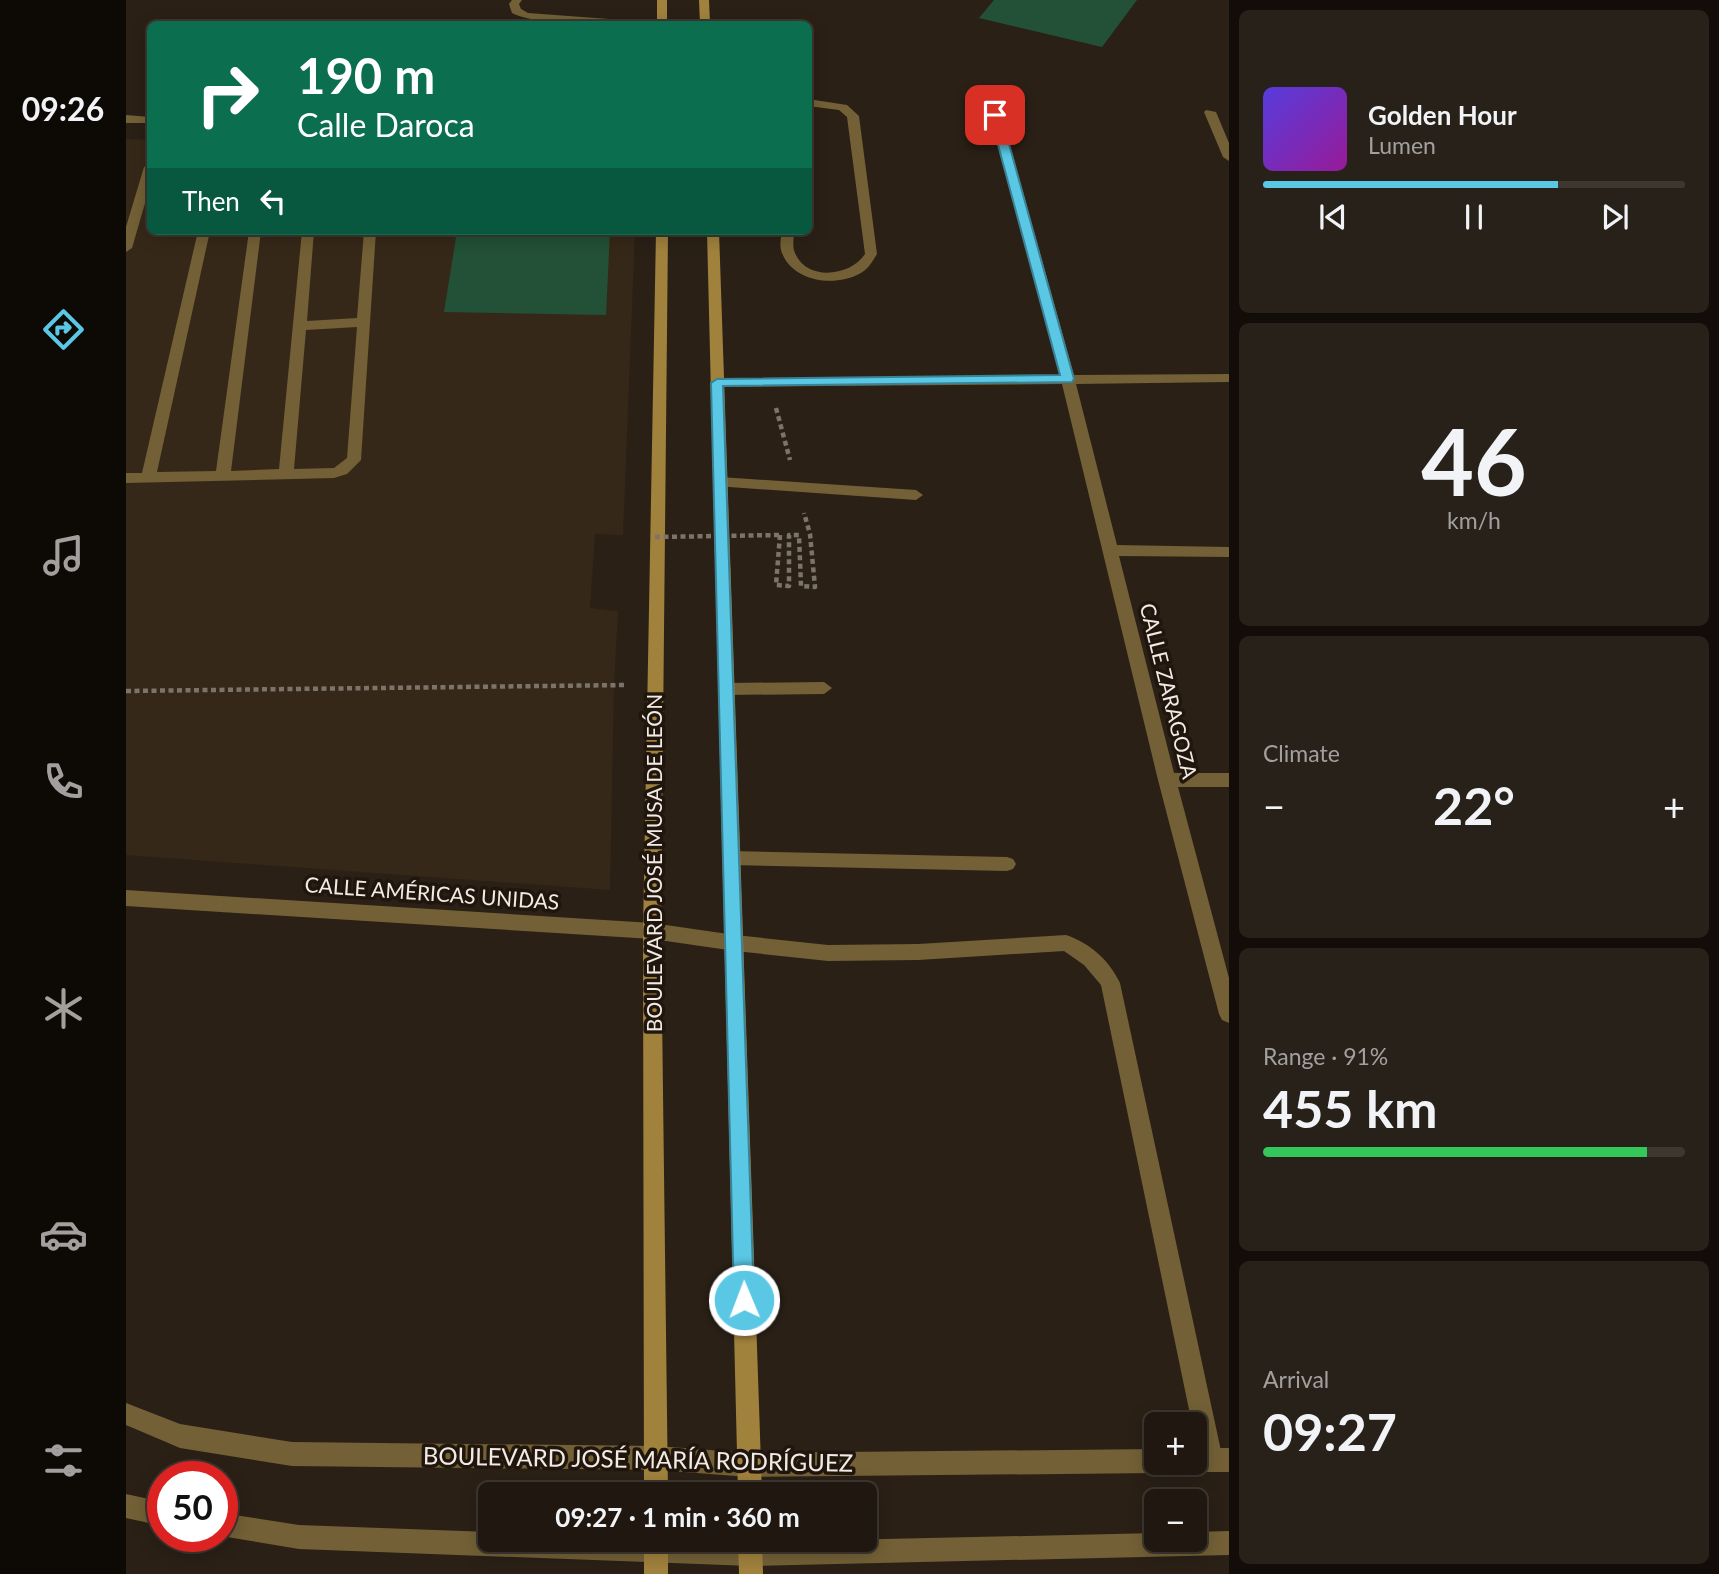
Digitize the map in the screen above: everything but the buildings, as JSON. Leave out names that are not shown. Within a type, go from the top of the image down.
[{"type":"main road","points":[[662,0],[662,21]]},
{"type":"main road","points":[[704,0],[705,21]]},
{"type":"main road","name":"BOULEVARD JOSÉ MUSA DE LEÓN","points":[[656,1482],[652,931],[662,235]]},
{"type":"main road","points":[[713,235],[750,1482]]},
{"type":"main road","points":[[656,1552],[656,1574]]},
{"type":"street","points":[[517,0],[514,4],[516,11],[526,16],[595,21]]},
{"type":"street","name":"CALLE ZARAGOZA","points":[[988,88],[1068,379],[1167,780],[1229,1014]]},
{"type":"street","points":[[788,235],[788,252],[794,261],[816,276],[831,278],[854,273],[868,264],[871,254],[852,116],[843,107],[812,103]]},
{"type":"street","points":[[1210,112],[1229,157]]},
{"type":"street","points":[[126,119],[147,120]]},
{"type":"street","points":[[126,248],[147,177]]},
{"type":"street","points":[[148,478],[203,235]]},
{"type":"street","points":[[223,477],[254,235]]},
{"type":"street","points":[[286,475],[308,235]]},
{"type":"street","points":[[126,478],[334,473],[342,471],[354,460],[370,235]]},
{"type":"street","points":[[300,326],[364,322]]},
{"type":"street","points":[[717,383],[1229,378]]},
{"type":"street","points":[[720,482],[916,495]]},
{"type":"street","points":[[1111,550],[1229,552]]},
{"type":"street","points":[[727,689],[824,688]]},
{"type":"street","points":[[1167,780],[1229,780]]},
{"type":"street","points":[[732,858],[1007,864]]},
{"type":"street","name":"CALLE AMÉRICAS UNIDAS","points":[[126,898],[652,931],[735,943],[841,953],[918,953],[1066,943],[1083,951],[1099,965],[1110,983],[1212,1460]]},
{"type":"street","name":"BOULEVARD JOSÉ MARÍA RODRÍGUEZ","points":[[126,1414],[180,1436],[292,1454],[657,1458],[749,1465],[1144,1461]]},
{"type":"street","points":[[126,1506],[147,1511]]},
{"type":"street","points":[[238,1527],[299,1537],[478,1541]]},
{"type":"street","points":[[719,1552],[751,1556],[1229,1544]]},
{"type":"path","points":[[655,537],[780,535],[776,585],[789,586],[789,535],[799,535],[801,586],[815,587],[810,534],[770,382]]},
{"type":"path","points":[[126,691],[656,685]]},
{"type":"shaded area","points":[[126,139],[147,140],[147,235],[635,235],[623,535],[595,534],[590,608],[618,611],[610,890],[126,855]]},
{"type":"green space","points":[[994,0],[1137,0],[1102,47],[979,18]]},
{"type":"green space","points":[[456,235],[610,235],[606,315],[444,312]]},
{"type":"route","points":[[744,1300],[717,383],[1068,379],[995,115]]}]
